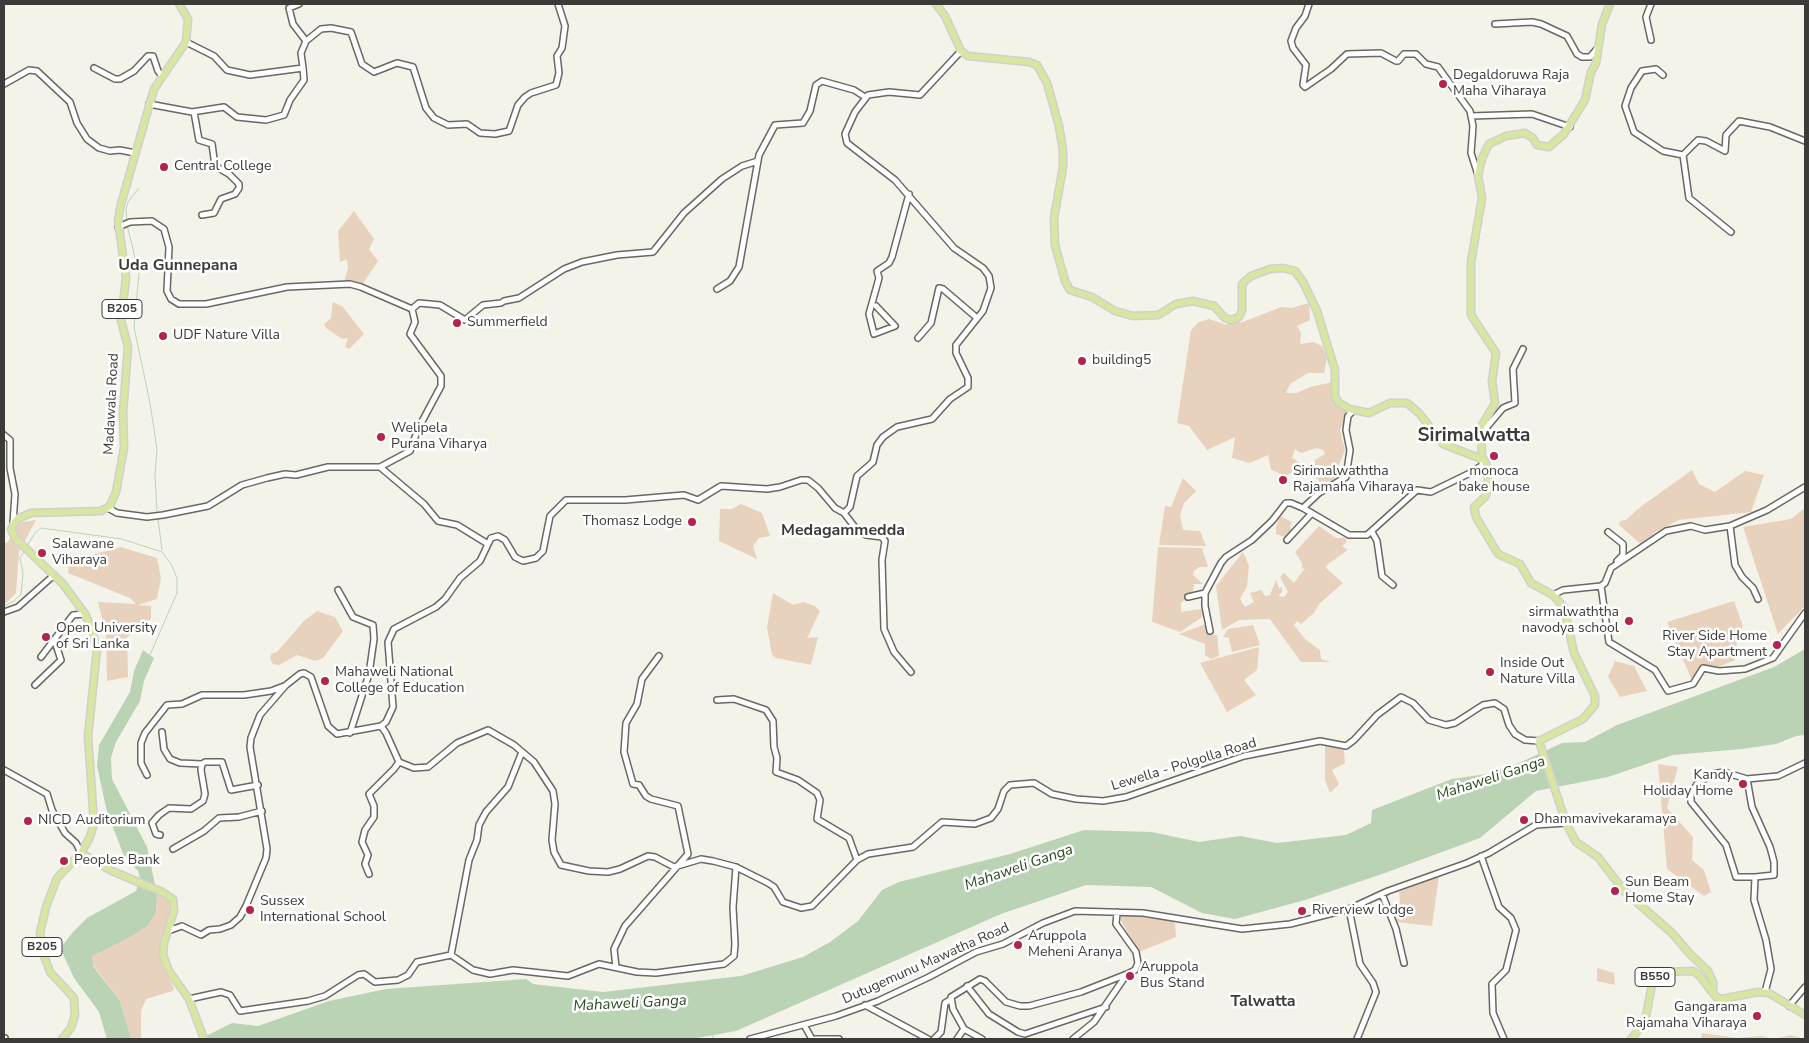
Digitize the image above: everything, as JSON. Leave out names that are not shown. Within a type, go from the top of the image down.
[{"type":"main road","name":"Madawala Road","points":[[108,508],[112,504],[116,492],[124,448],[123,412],[128,347],[121,320],[126,278],[121,204],[149,104],[162,76],[185,48],[189,27],[188,19],[179,4]]},
{"type":"main road","points":[[936,4],[945,16],[962,51],[972,58],[1029,62],[1037,65],[1047,83],[1059,126],[1063,151],[1054,218],[1055,245],[1070,290],[1092,297],[1115,311],[1133,316],[1158,315],[1176,304],[1193,301],[1204,302],[1214,306],[1225,318],[1232,320],[1239,317],[1242,310],[1242,284],[1251,276],[1283,268],[1295,271],[1303,282],[1317,310],[1335,370],[1335,396],[1338,402],[1354,410],[1369,412],[1390,403],[1407,403],[1419,413],[1444,444],[1456,451],[1483,459]]},
{"type":"main road","points":[[1610,4],[1602,24],[1599,47],[1585,100],[1570,127],[1549,147],[1537,144],[1533,138],[1525,133],[1495,140],[1485,150],[1478,176],[1482,198],[1471,262],[1470,315],[1496,353],[1492,381],[1495,404],[1484,421],[1481,433],[1483,459],[1488,468],[1488,489],[1485,497],[1474,507],[1476,517],[1498,554],[1520,564],[1531,583],[1553,595],[1564,607],[1574,653],[1595,696],[1595,705],[1583,719],[1540,743],[1566,823],[1576,842],[1598,857],[1624,891],[1672,933],[1708,971],[1713,982],[1712,992],[1718,998],[1724,999],[1754,992],[1765,992],[1776,996],[1805,1015]]},
{"type":"main road","points":[[13,524],[22,516],[31,512],[93,512],[108,508]]},
{"type":"main road","name":"B205","points":[[13,524],[12,533],[53,576],[64,584],[85,614],[97,649],[88,736],[94,823],[90,837],[81,853],[57,878],[46,907],[40,933],[42,950],[50,972],[74,998],[75,1015],[71,1028],[62,1039]]},
{"type":"main road","points":[[81,853],[137,882],[165,893],[173,899],[174,904],[163,946],[164,961],[189,999],[204,1039]]},
{"type":"main road","name":"B550","points":[[1631,1039],[1640,1028],[1646,1016],[1652,984],[1659,974],[1693,971],[1712,992]]},
{"type":"street","points":[[300,4],[289,8],[293,24],[306,41]]},
{"type":"street","points":[[149,104],[194,112],[224,107],[235,116],[266,120],[284,115],[290,100],[304,80],[301,53],[306,41],[322,30],[331,28],[351,32],[362,64],[374,72],[397,63],[413,68],[426,108],[434,118],[448,125],[467,124],[480,133],[495,134],[509,131],[518,105],[525,97],[531,93],[556,85],[559,73],[557,56],[562,48],[565,26],[558,4]]},
{"type":"street","points":[[1309,4],[1292,41],[1293,48],[1306,65],[1304,87],[1331,69],[1347,54],[1381,53],[1396,61],[1404,54],[1410,52],[1416,54],[1426,64],[1438,67],[1462,98],[1471,116],[1471,153],[1478,176]]},
{"type":"street","points":[[1651,4],[1646,16],[1651,40]]},
{"type":"street","points":[[1495,24],[1532,22],[1541,24],[1567,36],[1576,54],[1582,57],[1590,56],[1599,47]]},
{"type":"street","points":[[186,42],[214,56],[227,70],[250,75],[303,68]]},
{"type":"street","points":[[844,513],[850,507],[857,476],[873,462],[877,445],[883,437],[897,427],[932,419],[950,399],[968,387],[968,378],[956,349],[958,342],[977,318],[990,294],[989,276],[978,263],[963,255],[947,241],[909,194],[845,140],[845,134],[866,97],[872,94],[889,92],[920,95],[962,51]]},
{"type":"street","points":[[94,68],[115,79],[120,79],[134,71],[148,56],[153,56],[158,71],[162,76]]},
{"type":"street","points":[[1663,75],[1656,69],[1642,71],[1631,88],[1625,106],[1634,132],[1663,151],[1683,155]]},
{"type":"street","points":[[4,84],[29,70],[37,71],[70,102],[77,123],[87,139],[104,150],[135,153]]},
{"type":"street","points":[[717,289],[730,281],[739,266],[758,161],[764,143],[775,124],[799,124],[806,119],[812,106],[814,90],[818,82],[826,81],[854,90],[866,97]]},
{"type":"street","points":[[194,112],[200,140],[212,144],[215,166],[229,174],[239,184],[238,192],[221,200],[214,213],[202,214]]},
{"type":"street","points":[[1471,116],[1532,114],[1570,127]]},
{"type":"street","points":[[1683,155],[1698,140],[1706,141],[1725,151],[1726,135],[1739,121],[1770,127],[1805,141]]},
{"type":"street","points":[[1683,155],[1689,198],[1731,232]]},
{"type":"street","points":[[412,309],[419,303],[440,305],[465,320],[483,305],[502,304],[504,301],[524,296],[551,276],[577,264],[617,255],[653,252],[684,213],[722,179],[742,166],[758,161]]},
{"type":"street","points":[[876,306],[895,326],[874,334],[869,314],[880,278],[877,271],[889,263],[892,257],[909,194]]},
{"type":"street","points":[[108,508],[117,513],[139,516],[163,515],[208,506],[242,485],[285,474],[296,475],[328,467],[380,467],[410,451],[418,430],[441,386],[442,376],[410,334],[415,318],[412,309],[362,287],[350,284],[287,286],[206,304],[179,304],[171,299],[168,291],[169,247],[164,229],[152,221],[130,222],[121,225]]},
{"type":"street","points":[[918,338],[931,323],[939,288],[944,289],[977,318]]},
{"type":"street","points":[[1481,433],[1504,408],[1515,403],[1513,369],[1523,349]]},
{"type":"street","points":[[1303,508],[1318,493],[1346,477],[1350,450],[1346,430],[1348,416],[1354,410]]},
{"type":"street","points":[[4,435],[10,440],[10,468],[15,494],[13,524]]},
{"type":"street","points":[[1210,631],[1205,606],[1205,593],[1226,557],[1252,540],[1272,521],[1286,503],[1303,508],[1350,535],[1358,537],[1372,532],[1417,490],[1431,492],[1470,473],[1481,466],[1483,459]]},
{"type":"street","points":[[380,467],[424,504],[438,521],[457,525],[488,544]]},
{"type":"street","points":[[168,931],[182,926],[201,935],[209,930],[220,930],[231,925],[240,917],[266,858],[266,836],[250,747],[260,714],[286,685],[300,674],[304,673],[311,677],[328,726],[337,734],[381,726],[393,707],[388,642],[394,629],[436,607],[445,600],[460,578],[480,561],[491,538],[498,536],[505,540],[516,557],[524,561],[536,558],[543,551],[550,516],[557,506],[566,500],[573,498],[625,500],[684,495],[698,500],[721,486],[767,489],[801,480],[808,480],[818,488],[835,508],[844,513],[857,530],[885,541],[882,560],[884,629],[894,652],[911,672]]},
{"type":"street","points":[[1603,584],[1611,568],[1666,532],[1691,526],[1705,530],[1730,526],[1767,510],[1805,487]]},
{"type":"street","points":[[1287,540],[1312,513]]},
{"type":"street","points":[[1730,526],[1735,565],[1742,577],[1753,588],[1758,599]]},
{"type":"street","points":[[1372,532],[1377,541],[1382,576],[1393,585]]},
{"type":"street","points":[[1608,532],[1623,544],[1624,550],[1623,555],[1608,570],[1603,584],[1609,642],[1654,670],[1668,691],[1693,684],[1702,668],[1719,672],[1745,670],[1773,658],[1805,613]]},
{"type":"street","points":[[4,612],[18,608],[53,576]]},
{"type":"street","points":[[1553,595],[1563,590],[1603,584]]},
{"type":"street","points":[[338,590],[353,617],[373,625],[374,632],[369,674],[350,733]]},
{"type":"street","points":[[1188,598],[1205,593]]},
{"type":"street","points":[[41,656],[73,615],[85,614]]},
{"type":"street","points":[[35,685],[61,660],[54,639]]},
{"type":"street","points":[[616,967],[614,949],[625,926],[688,854],[678,806],[651,799],[646,796],[639,785],[633,784],[624,752],[626,723],[637,704],[642,679],[660,656]]},
{"type":"street","points":[[146,775],[141,763],[141,743],[145,733],[167,705],[182,704],[202,695],[244,695],[271,691],[286,685]]},
{"type":"street","name":"Lewella - Polgolla Road","points":[[677,866],[701,858],[736,867],[774,887],[783,902],[801,908],[812,906],[856,860],[876,851],[912,847],[942,822],[970,824],[985,821],[996,814],[1004,791],[1010,785],[1029,782],[1061,797],[1102,801],[1144,791],[1244,756],[1320,741],[1346,746],[1377,715],[1401,697],[1413,703],[1430,720],[1446,725],[1455,723],[1483,705],[1495,703],[1504,709],[1515,734],[1525,740],[1540,743]]},
{"type":"street","points":[[717,700],[734,700],[766,710],[772,720],[774,747],[777,758],[776,772],[798,780],[817,793],[820,800],[816,819],[848,838],[856,860]]},
{"type":"street","points":[[381,726],[386,732],[399,762],[414,768],[428,767],[457,743],[488,730],[504,737],[534,762],[553,791],[555,804],[552,840],[557,861],[561,865],[589,871],[608,872],[620,869],[648,856],[655,856],[677,866]]},
{"type":"street","points":[[162,732],[164,749],[170,760],[180,763],[202,764],[222,762],[228,786],[233,791],[258,784]]},
{"type":"street","points":[[451,955],[469,860],[479,825],[486,812],[508,787],[522,752]]},
{"type":"street","points":[[369,874],[366,864],[368,855],[362,842],[365,830],[374,816],[374,806],[369,794],[399,762]]},
{"type":"street","points":[[160,835],[156,834],[152,823],[158,815],[169,808],[191,808],[203,800],[205,794],[202,764]]},
{"type":"street","points":[[1747,779],[1752,807],[1770,847],[1774,862],[1774,875],[1736,877],[1726,845],[1691,802],[1691,794],[1697,784],[1712,774],[1724,772],[1747,779],[1778,776],[1805,764]]},
{"type":"street","points":[[4,770],[47,794],[52,810],[65,833],[76,843],[81,853]]},
{"type":"street","points":[[173,849],[204,831],[218,818],[239,817],[262,811]]},
{"type":"street","name":"Dutugemunu Mawatha Road","points":[[750,1039],[804,1025],[865,1005],[929,978],[976,952],[1004,944],[1052,920],[1076,911],[1143,913],[1242,929],[1290,924],[1350,909],[1382,894],[1481,856],[1536,825],[1566,823]]},
{"type":"street","points":[[1481,856],[1499,907],[1511,918],[1516,930],[1506,970],[1492,984],[1493,1013],[1504,1039]]},
{"type":"street","points":[[189,999],[221,992],[230,995],[240,1011],[308,1001],[325,996],[358,975],[364,974],[375,982],[398,980],[408,975],[417,962],[451,955],[473,970],[490,974],[513,970],[568,976],[599,964],[637,972],[656,973],[724,964],[731,959],[736,944],[733,907],[736,867]]},
{"type":"street","points":[[1756,877],[1754,900],[1766,940],[1771,969],[1765,992]]},
{"type":"street","points":[[1382,894],[1396,929],[1404,963]]},
{"type":"street","points":[[1350,909],[1360,964],[1373,983],[1376,992],[1357,1039]]},
{"type":"street","points":[[934,1039],[940,1032],[945,1003],[967,986],[980,980],[985,980],[1006,1002],[1020,1006],[1029,1006],[1081,992],[1135,970],[1138,958],[1116,924],[1117,912]]},
{"type":"street","points":[[1073,1039],[1094,1022],[1106,1007],[1126,974]]},
{"type":"street","points":[[967,986],[989,1014],[1018,1032],[1026,1034],[1106,1007]]},
{"type":"street","points":[[1789,1006],[1805,987]]},
{"type":"street","points":[[950,1000],[964,1030],[982,1039]]},
{"type":"street","points":[[865,1005],[928,1039]]},
{"type":"street","points":[[804,1025],[814,1039],[840,1039]]},
{"type":"street","points":[[957,1039],[964,1030]]},
{"type":"shaded area","points":[[354,211],[374,239],[369,249],[378,261],[362,285],[344,283],[348,268],[347,259],[340,262],[338,231]]},
{"type":"shaded area","points":[[333,302],[342,306],[364,334],[349,349],[345,347],[348,338],[342,339],[326,328],[324,324],[331,318]]},
{"type":"shaded area","points":[[1309,303],[1310,320],[1297,326],[1301,333],[1300,344],[1313,342],[1322,346],[1327,358],[1324,373],[1308,373],[1290,384],[1286,393],[1297,393],[1310,387],[1333,382],[1332,399],[1348,411],[1340,430],[1345,450],[1339,465],[1340,476],[1323,486],[1315,476],[1323,470],[1320,465],[1315,465],[1315,460],[1325,454],[1323,450],[1317,448],[1301,453],[1295,449],[1292,458],[1304,465],[1286,476],[1271,470],[1268,455],[1250,463],[1232,458],[1235,437],[1207,450],[1189,426],[1177,423],[1191,330],[1199,322],[1209,319],[1227,325],[1229,318],[1235,317],[1240,323],[1281,307],[1291,308]]},
{"type":"shaded area","points":[[1692,470],[1699,484],[1715,492],[1745,471],[1764,475],[1751,512],[1679,520],[1654,533],[1643,546],[1619,525],[1620,521],[1626,520],[1639,508]]},
{"type":"shaded area","points":[[1183,478],[1196,491],[1184,503],[1180,515],[1183,530],[1200,531],[1206,546],[1159,545],[1165,506],[1171,507]]},
{"type":"shaded area","points":[[741,504],[762,513],[770,536],[759,538],[753,546],[757,559],[719,541],[720,509],[732,509]]},
{"type":"shaded area","points":[[1805,508],[1805,606],[1778,634],[1743,527],[1791,519]]},
{"type":"shaded area","points":[[1280,516],[1292,522],[1290,527],[1293,531],[1288,538],[1276,534],[1276,527]]},
{"type":"shaded area","points":[[36,520],[19,552],[16,593],[4,605],[4,544],[8,542],[17,523]]},
{"type":"shaded area","points":[[1319,526],[1336,538],[1345,538],[1347,542],[1342,546],[1348,550],[1328,564],[1326,568],[1343,583],[1319,604],[1314,613],[1301,624],[1297,621],[1294,625],[1305,639],[1320,650],[1321,659],[1331,662],[1301,662],[1270,619],[1239,620],[1222,630],[1216,586],[1243,552],[1249,566],[1247,586],[1240,599],[1245,607],[1254,602],[1250,593],[1261,590],[1265,596],[1270,595],[1276,580],[1279,588],[1282,587],[1282,592],[1278,596],[1284,597],[1288,592],[1280,577],[1284,573],[1294,583],[1305,568],[1302,569],[1302,563],[1295,552]]},
{"type":"shaded area","points":[[121,547],[157,558],[161,578],[157,599],[138,605],[151,606],[151,619],[127,637],[128,677],[107,681],[106,635],[98,602],[136,604],[130,598],[68,573],[69,561]]},
{"type":"shaded area","points":[[1158,547],[1202,548],[1208,567],[1199,567],[1194,571],[1193,575],[1203,584],[1194,584],[1193,591],[1181,603],[1181,612],[1207,608],[1208,613],[1180,632],[1152,622]]},
{"type":"shaded area","points":[[773,593],[793,605],[803,602],[815,606],[820,611],[807,638],[818,637],[811,665],[776,658],[772,655],[767,627]]},
{"type":"shaded area","points":[[1734,601],[1743,626],[1738,633],[1735,660],[1691,678],[1667,622]]},
{"type":"shaded area","points":[[317,611],[335,617],[343,631],[323,658],[315,661],[297,655],[279,665],[273,664],[270,659],[271,654],[277,652],[304,621]]},
{"type":"shaded area","points":[[1208,623],[1209,635],[1217,635],[1219,656],[1211,659],[1205,655],[1205,644],[1179,634]]},
{"type":"shaded area","points":[[1253,625],[1260,645],[1232,652],[1229,638],[1223,637],[1228,629]]},
{"type":"shaded area","points":[[1259,647],[1257,670],[1244,680],[1256,695],[1227,712],[1200,663]]},
{"type":"shaded area","points":[[1615,661],[1634,666],[1647,691],[1620,697],[1608,677]]},
{"type":"shaded area","points":[[1325,746],[1344,750],[1345,763],[1332,770],[1339,784],[1330,793],[1325,780]]},
{"type":"shaded area","points":[[1658,764],[1678,767],[1667,808],[1693,837],[1692,860],[1704,870],[1711,892],[1704,896],[1667,869]]},
{"type":"shaded area","points":[[1439,876],[1432,926],[1396,922],[1388,906],[1400,902],[1399,892]]},
{"type":"shaded area","points":[[157,894],[167,897],[171,904],[160,955],[162,965],[174,988],[173,991],[146,999],[141,1011],[141,1039],[131,1039],[120,1001],[91,962],[92,956],[134,935],[156,912]]},
{"type":"shaded area","points":[[1121,914],[1173,921],[1175,923],[1176,937],[1139,952],[1119,917]]},
{"type":"shaded area","points":[[1597,968],[1614,973],[1615,985],[1597,981]]},
{"type":"shaded area","points":[[1702,1033],[1737,1038],[1761,1036],[1774,1039],[1701,1039]]},
{"type":"shaded area","points":[[1790,1035],[1805,1039],[1774,1039]]},
{"type":"water","name":"Mahaweli Ganga","points":[[1805,649],[1805,735],[1796,736],[1776,744],[1673,755],[1608,777],[1536,791],[1480,838],[1305,900],[1235,919],[1202,913],[1151,887],[1086,885],[1001,914],[736,1031],[697,1038],[207,1039],[206,1036],[232,1023],[258,1026],[329,1001],[386,989],[526,979],[533,984],[603,992],[741,976],[803,957],[830,942],[858,921],[882,890],[899,882],[1010,854],[1084,830],[1152,832],[1199,842],[1240,836],[1277,843],[1346,835],[1371,823],[1372,810],[1452,779],[1487,774],[1519,763],[1562,743],[1585,742],[1617,725],[1774,667]]},
{"type":"water","points":[[143,650],[154,658],[144,681],[140,701],[116,742],[111,758],[112,779],[147,847],[157,894],[156,912],[148,925],[134,935],[92,956],[93,966],[120,1001],[131,1039],[107,1039],[99,1012],[74,978],[62,952],[63,945],[87,918],[136,891],[140,878],[138,871],[124,856],[107,812],[97,766],[99,745],[130,692],[134,671]]},
{"type":"waterway","points":[[127,221],[126,210],[128,202],[139,188]]},
{"type":"waterway","points":[[127,225],[139,274],[134,327],[150,403],[157,449],[155,475],[157,511]]},
{"type":"waterway","points":[[158,519],[162,550]]},
{"type":"waterway","points":[[27,546],[35,533],[41,528],[122,539],[162,552],[171,564],[177,578],[177,593],[150,655]]},
{"type":"waterway","points":[[4,606],[14,601],[21,594],[23,574],[20,558],[25,550]]},
{"type":"place","name":"Degaldoruwa Raja Maha Viharaya","points":[[1443,84]]},
{"type":"place","name":"Central College","points":[[164,167]]},
{"type":"place","name":"Summerfield","points":[[457,323]]},
{"type":"place","name":"UDF Nature Villa","points":[[163,336]]},
{"type":"place","name":"building5","points":[[1082,361]]},
{"type":"place","name":"Welipela Purana Viharya","points":[[381,437]]},
{"type":"place","name":"monoca bake house","points":[[1494,456]]},
{"type":"place","name":"Sirimalwaththa Rajamaha Viharaya","points":[[1283,480]]},
{"type":"place","name":"Thomasz Lodge","points":[[692,522]]},
{"type":"place","name":"Salawane Viharaya","points":[[42,553]]},
{"type":"place","name":"sirmalwaththa navodya school","points":[[1629,621]]},
{"type":"place","name":"Open University of Sri Lanka","points":[[46,637]]},
{"type":"place","name":"River Side Home Stay Apartment","points":[[1777,645]]},
{"type":"place","name":"Inside Out Nature Villa","points":[[1490,672]]},
{"type":"place","name":"Mahaweli National College of Education","points":[[325,681]]},
{"type":"place","name":"Kandy Holiday Home","points":[[1743,784]]},
{"type":"place","name":"Dhammavivekaramaya","points":[[1524,820]]},
{"type":"place","name":"NICD Auditorium","points":[[28,821]]},
{"type":"place","name":"Peoples Bank","points":[[64,861]]},
{"type":"place","name":"Sun Beam Home Stay","points":[[1615,891]]},
{"type":"place","name":"Sussex International School","points":[[250,910]]},
{"type":"place","name":"Riverview lodge","points":[[1302,911]]},
{"type":"place","name":"Aruppola Meheni Aranya","points":[[1018,945]]},
{"type":"place","name":"Aruppola Bus Stand","points":[[1130,976]]},
{"type":"place","name":"Gangarama Rajamaha Viharaya","points":[[1757,1016]]},
{"type":"district","name":"Uda Gunnepana","points":[[178,266]]},
{"type":"district","name":"Sirimalwatta","points":[[1474,436]]},
{"type":"district","name":"Medagammedda","points":[[843,531]]},
{"type":"district","name":"Talwatta","points":[[1263,1002]]}]
